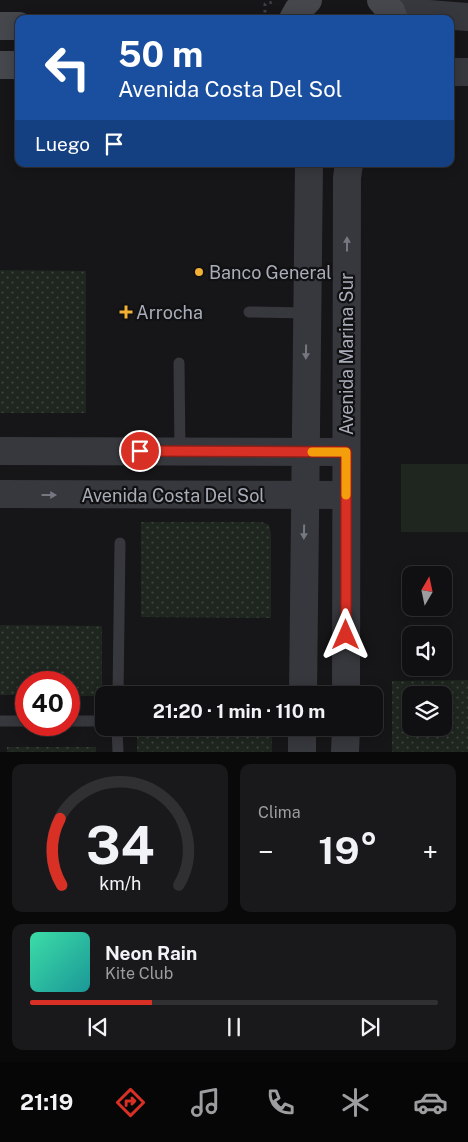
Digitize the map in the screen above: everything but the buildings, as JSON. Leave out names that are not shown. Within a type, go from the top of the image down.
[{"type":"main road","points":[[0,26],[15,26]]},
{"type":"main road","points":[[0,65],[15,65]]},
{"type":"street","points":[[389,10],[445,15]]},
{"type":"street","points":[[454,16],[468,17]]},
{"type":"street","points":[[454,72],[468,72]]},
{"type":"street","points":[[303,686],[309,167]]},
{"type":"street","name":"Avenida Marina Sur","points":[[346,686],[347,178],[349,167]]},
{"type":"street","points":[[0,451],[346,452]]},
{"type":"street","points":[[100,451],[101,495]]},
{"type":"street","name":"Avenida Costa Del Sol","points":[[0,494],[346,496]]},
{"type":"street","points":[[302,736],[302,752]]},
{"type":"street","points":[[346,736],[346,752]]},
{"type":"lane","points":[[249,312],[307,313]]},
{"type":"lane","points":[[179,363],[180,451]]},
{"type":"lane","points":[[118,686],[120,543]]},
{"type":"lane","points":[[0,721],[15,721]]},
{"type":"lane","points":[[80,721],[95,721]]},
{"type":"lane","points":[[117,736],[118,752]]},
{"type":"path","points":[[265,15],[265,4],[276,0]]},
{"type":"shaded area","points":[[0,270],[86,271],[86,413],[0,413]]},
{"type":"shaded area","points":[[401,464],[468,464],[468,532],[401,532]]},
{"type":"shaded area","points":[[141,522],[262,522],[269,525],[271,534],[271,618],[141,617]]},
{"type":"shaded area","points":[[0,625],[102,626],[102,686],[95,686],[95,696],[80,696],[80,671],[15,671],[15,695],[0,695]]},
{"type":"shaded area","points":[[468,680],[468,752],[392,752],[392,681]]},
{"type":"shaded area","points":[[137,736],[272,736],[272,752],[137,752]]},
{"type":"shaded area","points":[[7,747],[96,747],[96,752],[7,752]]},
{"type":"slow traffic","points":[[312,452],[346,452],[346,495]]},
{"type":"place","name":"Banco General","points":[[199,272]]},
{"type":"place","name":"Arrocha","points":[[126,312]]},
{"type":"route","points":[[140,451],[346,452],[346,635]]}]
